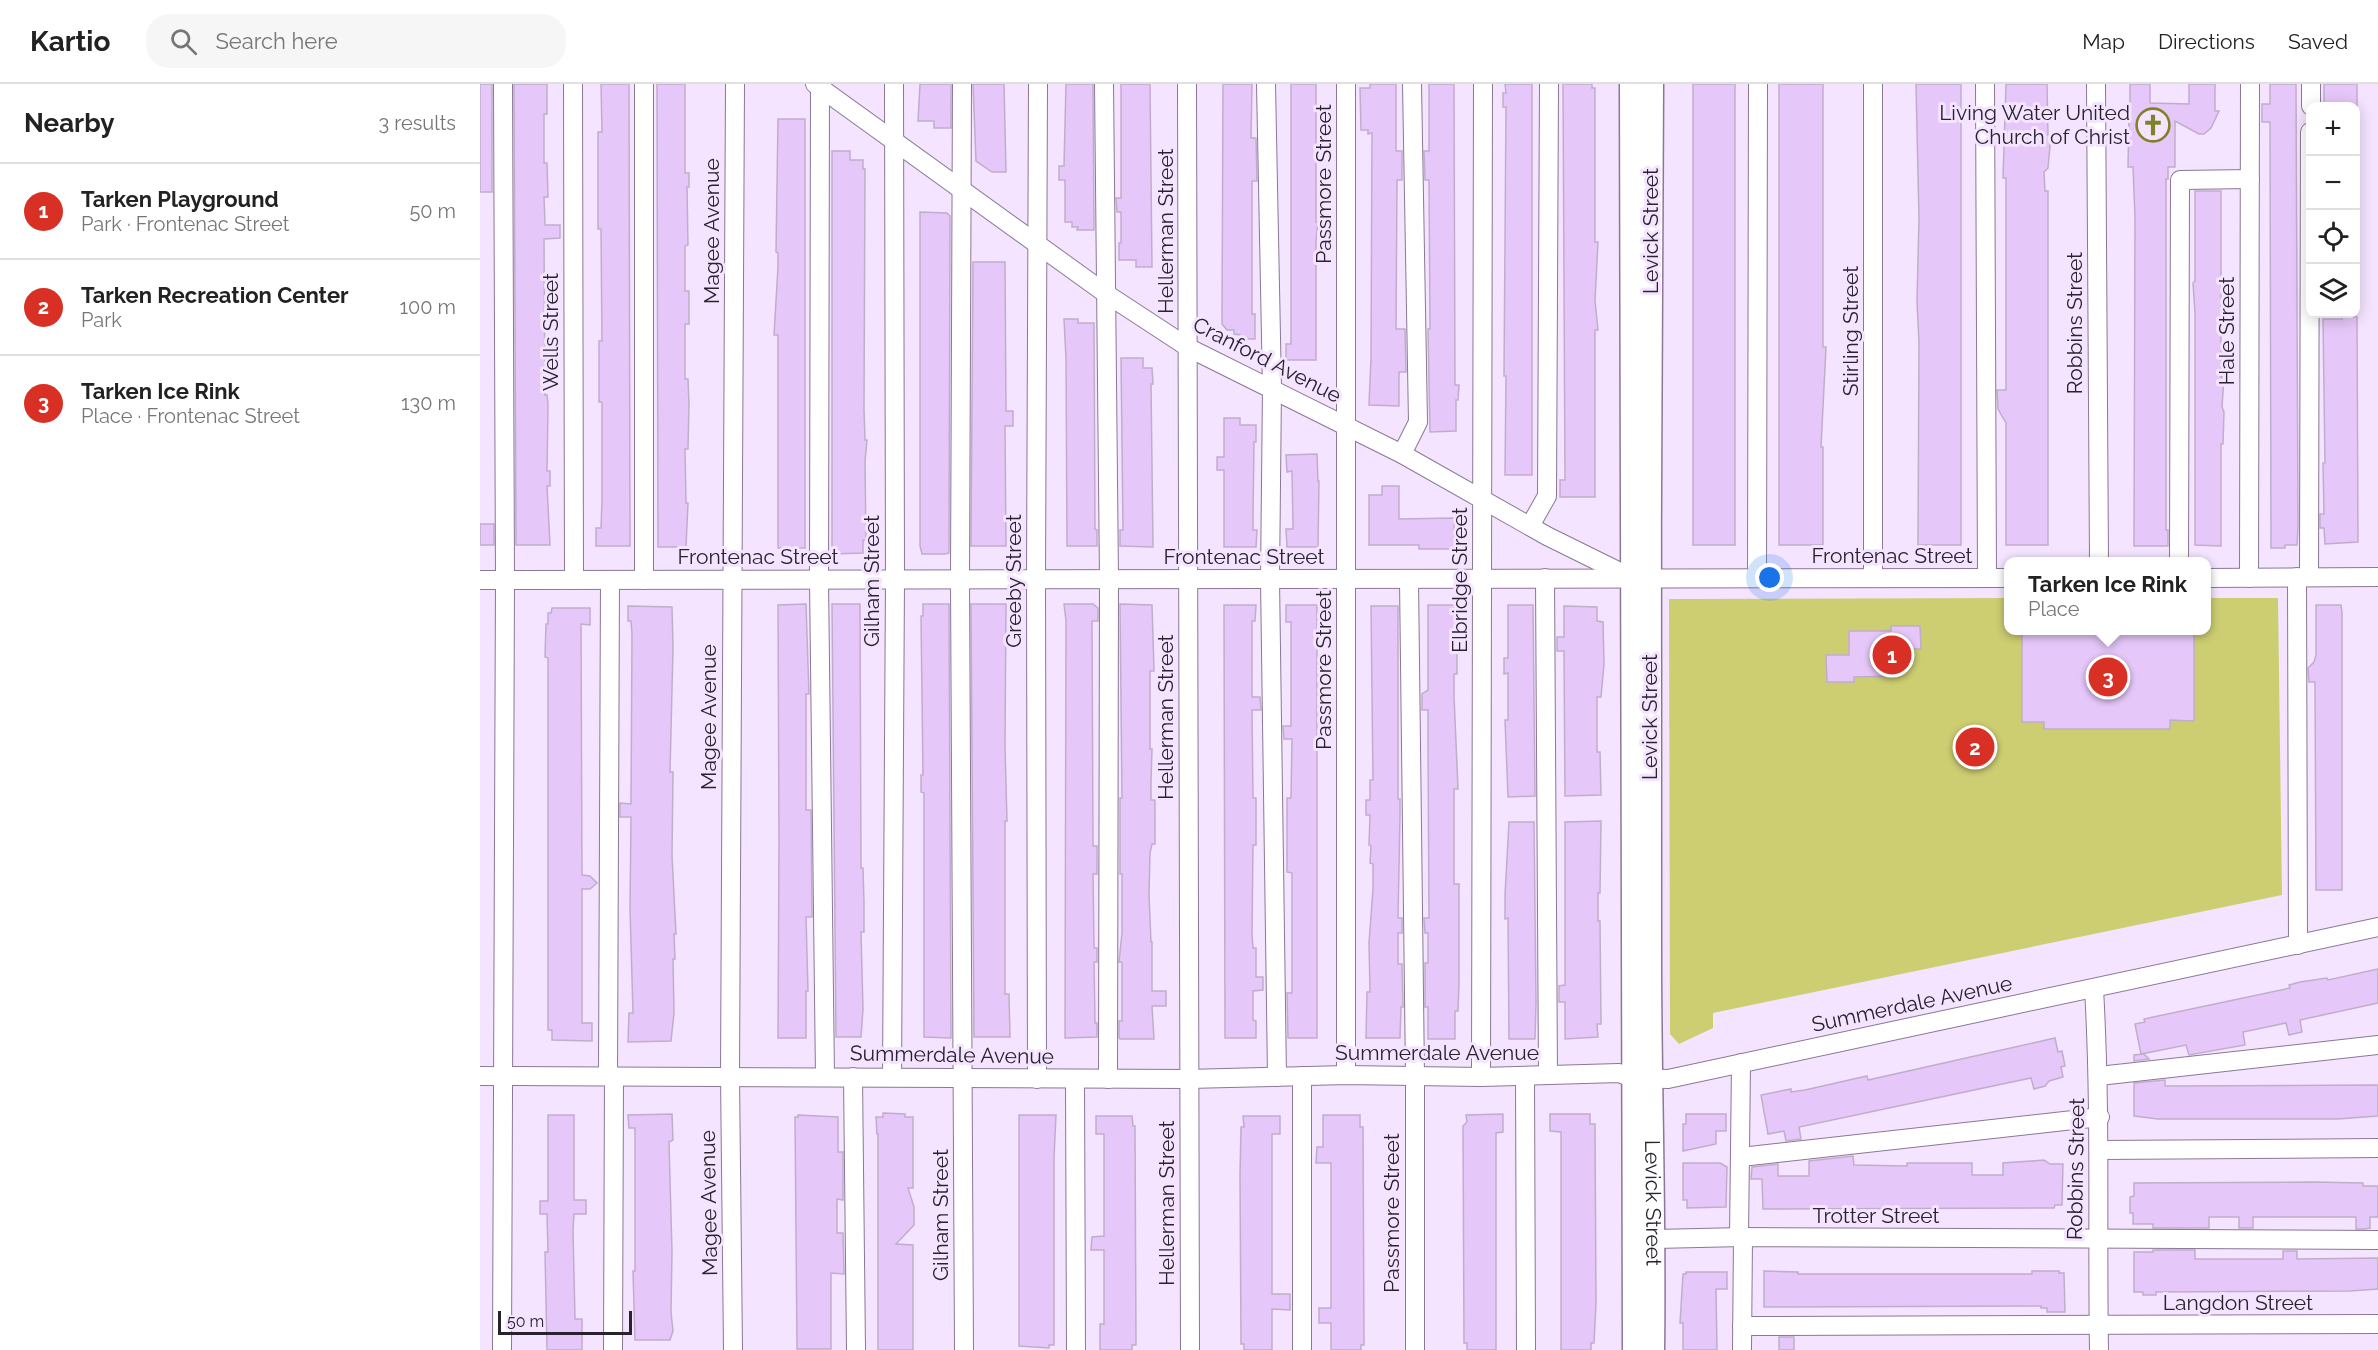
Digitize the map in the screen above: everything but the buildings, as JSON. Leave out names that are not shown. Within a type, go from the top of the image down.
[{"type":"main road","name":"Levick Street","points":[[1631,84],[1641,293],[1642,1078],[1634,1350]]},
{"type":"main road","name":"Levick Street","points":[[1641,293],[1652,84]]},
{"type":"main road","name":"Levick Street","points":[[1642,1078],[1654,1239],[1653,1350]]},
{"type":"street","points":[[502,1350],[503,84]]},
{"type":"street","name":"Wells Street","points":[[573,84],[574,580]]},
{"type":"street","points":[[644,84],[645,580]]},
{"type":"street","name":"Magee Avenue","points":[[733,1350],[730,1075],[735,84]]},
{"type":"street","name":"Gilham Street","points":[[892,1077],[895,580],[894,84]]},
{"type":"street","name":"Gilham Street","points":[[962,84],[960,580],[964,1350]]},
{"type":"street","name":"Greeby Street","points":[[1037,1079],[1038,84]]},
{"type":"street","points":[[1104,84],[1110,579],[1107,1079]]},
{"type":"street","name":"Hellerman Street","points":[[1187,84],[1190,1350]]},
{"type":"street","points":[[1266,84],[1272,388],[1270,579],[1277,1077]]},
{"type":"street","name":"Passmore Street","points":[[1346,84],[1346,1075]]},
{"type":"street","points":[[1402,454],[1418,422],[1412,84]]},
{"type":"street","name":"Elbridge Street","points":[[1480,1077],[1483,498],[1482,84]]},
{"type":"street","points":[[1530,526],[1547,496],[1549,84]]},
{"type":"street","points":[[1757,578],[1758,84]]},
{"type":"street","name":"Stirling Street","points":[[1873,84],[1873,578]]},
{"type":"street","points":[[1985,84],[1987,578]]},
{"type":"street","name":"Robbins Street","points":[[2096,84],[2099,557]]},
{"type":"street","name":"Hale Street","points":[[2249,578],[2250,84]]},
{"type":"street","points":[[2311,84],[2311,102]]},
{"type":"street","points":[[818,86],[819,580],[825,1077]]},
{"type":"street","name":"Cranford Avenue","points":[[818,86],[1105,293],[1189,348],[1347,425],[1483,498],[1530,526],[1641,578]]},
{"type":"street","points":[[2298,945],[2310,156]]},
{"type":"street","points":[[2180,557],[2180,180],[2250,179]]},
{"type":"street","points":[[2211,578],[2378,577]]},
{"type":"street","name":"Frontenac Street","points":[[480,580],[2004,578]]},
{"type":"street","name":"Passmore Street","points":[[1409,579],[1415,1077],[1415,1350]]},
{"type":"street","points":[[1545,579],[1548,1075]]},
{"type":"street","points":[[610,580],[613,1350]]},
{"type":"street","name":"Summerdale Avenue","points":[[480,1076],[730,1075],[962,1079],[1188,1079],[1346,1075],[1480,1077],[1619,1073],[1642,1078],[1668,1079],[2378,927]]},
{"type":"street","name":"Robbins Street","points":[[2094,989],[2100,1117],[2097,1240],[2099,1350]]},
{"type":"street","points":[[2099,1076],[2378,1045]]},
{"type":"street","points":[[1741,1063],[1742,1350]]},
{"type":"street","points":[[1302,1076],[1302,1350]]},
{"type":"street","points":[[1525,1076],[1526,1350]]},
{"type":"street","points":[[853,1077],[856,1350]]},
{"type":"street","points":[[1075,1079],[1076,1350]]},
{"type":"street","points":[[1741,1157],[2100,1117]]},
{"type":"street","points":[[2100,1150],[2378,1148]]},
{"type":"street","name":"Trotter Street","points":[[1654,1239],[1741,1237],[2378,1240]]},
{"type":"street","name":"Langdon Street","points":[[1742,1326],[2378,1324]]},
{"type":"shaded area","points":[[2004,598],[2004,635],[2211,635],[2211,598],[2278,598],[2282,895],[1713,1013],[1713,1028],[1679,1044],[1670,1034],[1669,599]]},
{"type":"place","name":"Living Water United Church of Christ","points":[[2153,125]]},
{"type":"place","name":"Tarken Playground","points":[[1892,655]]},
{"type":"place","name":"Tarken Ice Rink","points":[[2108,677]]},
{"type":"place","name":"Tarken Recreation Center","points":[[1975,747]]}]
